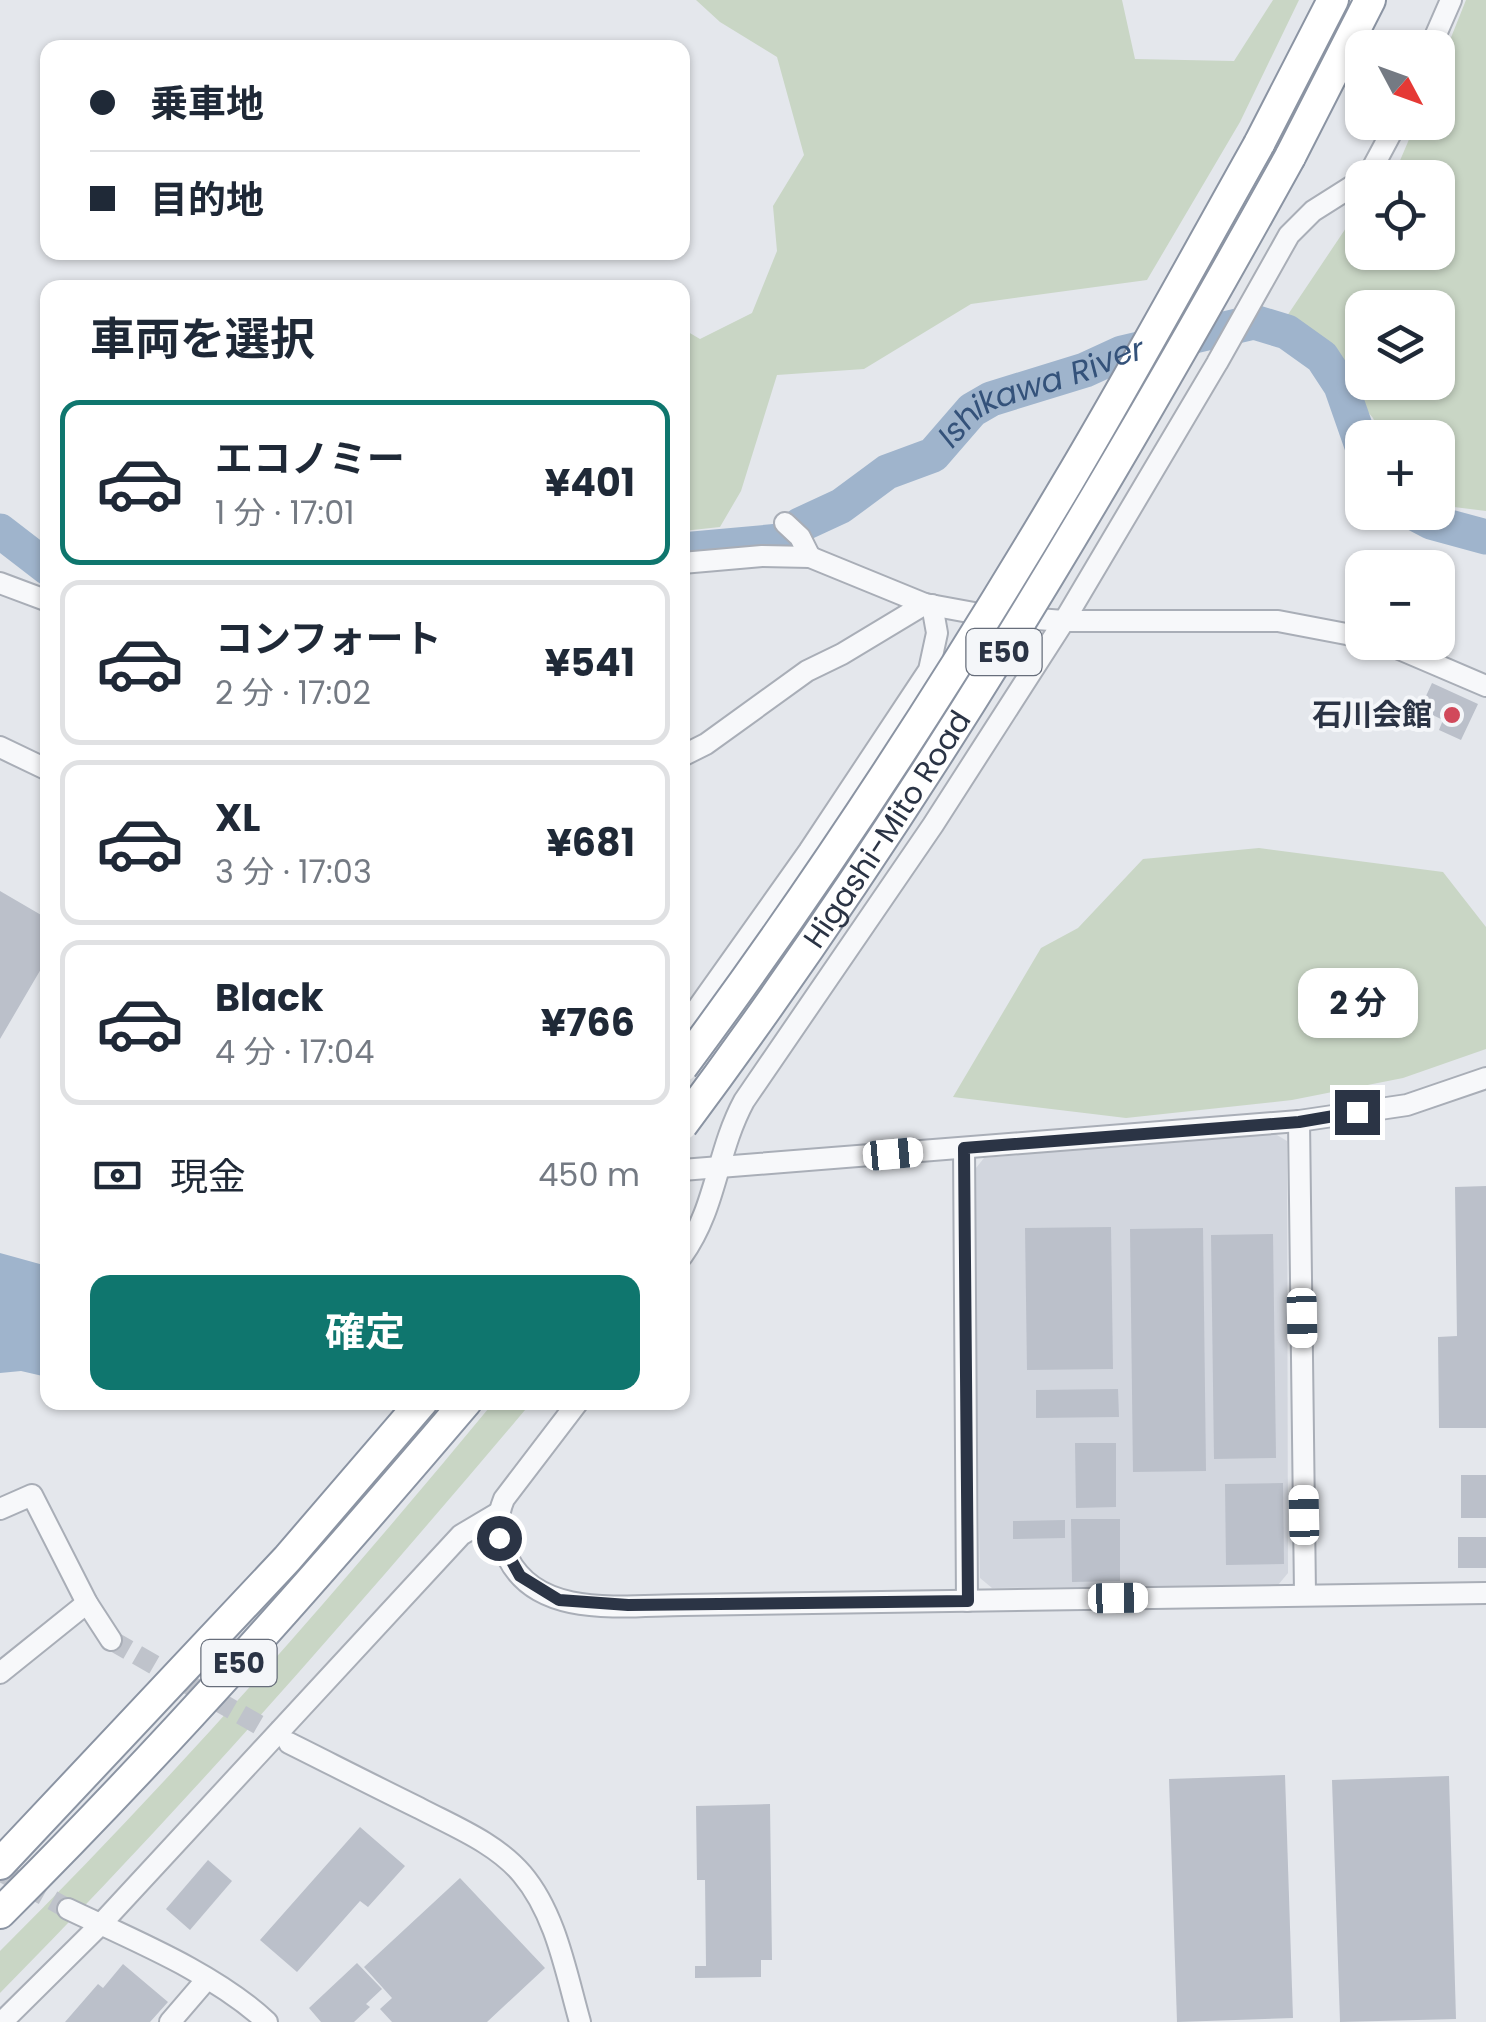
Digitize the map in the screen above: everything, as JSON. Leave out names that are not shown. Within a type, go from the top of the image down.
[{"type":"highway","name":"Higashi-Mito Road","points":[[690,1056],[840,842],[992,607],[1118,396],[1259,144],[1333,0]]},
{"type":"highway","name":"Higashi-Mito Road","points":[[690,1114],[857,878],[1012,639],[1149,410],[1290,157],[1370,0]]},
{"type":"highway","name":"E50","points":[[0,1864],[287,1559],[415,1410]]},
{"type":"highway","name":"E50","points":[[0,1913],[260,1640],[459,1410]]},
{"type":"street","points":[[1438,30],[1451,0]]},
{"type":"street","points":[[690,1243],[706,1218],[728,1130],[744,1101],[922,841],[1064,621],[1288,235],[1313,211],[1345,191]]},
{"type":"street","points":[[793,530],[810,557]]},
{"type":"street","points":[[690,562],[762,556],[810,557],[929,605],[985,616],[1064,621],[1278,621],[1345,634]]},
{"type":"street","points":[[0,583],[40,598]]},
{"type":"street","points":[[690,752],[806,671],[929,605]]},
{"type":"street","points":[[690,1019],[809,851],[929,670],[937,633],[929,605]]},
{"type":"street","points":[[1425,660],[1486,686]]},
{"type":"street","points":[[0,747],[40,766]]},
{"type":"street","points":[[690,1170],[1299,1122],[1406,1105],[1486,1078]]},
{"type":"street","points":[[1299,1122],[1305,1594]]},
{"type":"street","points":[[964,1148],[968,1601]]},
{"type":"street","points":[[572,1410],[504,1499],[498,1513],[499,1538],[511,1564],[533,1587],[559,1600],[628,1605],[1486,1593]]},
{"type":"street","points":[[0,1509],[32,1495],[87,1603],[111,1640]]},
{"type":"street","points":[[2,2022],[101,1924],[460,1535],[498,1513]]},
{"type":"street","points":[[0,1673],[87,1603]]},
{"type":"street","points":[[290,1743],[482,1842],[521,1873],[538,1898],[558,1944],[580,2022]]},
{"type":"street","points":[[68,1909],[206,1979],[267,2022]]},
{"type":"street","points":[[170,2022],[206,1979]]},
{"type":"shaded area","points":[[1272,1132],[1287,1141],[1288,1573],[1278,1585],[992,1588],[980,1578],[972,1173],[984,1158]]},
{"type":"green space","points":[[696,0],[1122,0],[1135,59],[1234,61],[1273,0],[1299,0],[1240,122],[1147,280],[971,304],[864,369],[777,375],[741,491],[720,527],[690,530],[690,333],[700,339],[752,313],[777,251],[773,206],[804,155],[777,57],[720,22]]},
{"type":"green space","points":[[1466,0],[1486,0],[1486,511],[1455,507],[1455,420],[1374,420],[1358,400],[1455,400],[1455,290],[1345,290],[1345,385],[1287,316],[1345,229],[1345,270],[1455,270],[1455,160],[1400,160],[1409,140],[1455,140],[1454,30]]},
{"type":"green space","points":[[1259,848],[1443,872],[1486,927],[1486,1049],[1403,1078],[1292,1100],[1126,1118],[953,1097],[1041,948],[1078,928],[1143,859]]},
{"type":"green space","points":[[487,1410],[525,1410],[272,1703],[0,1993],[0,1951],[129,1819],[375,1544]]},
{"type":"water","points":[[0,1253],[40,1264],[40,1375],[21,1371],[0,1373]]},
{"type":"building","name":"石川会館","points":[[1432,683],[1478,704],[1461,740],[1439,730],[1443,720],[1420,709]]},
{"type":"building","points":[[0,891],[40,914],[40,971],[0,1039]]},
{"type":"building","points":[[1486,1186],[1486,1428],[1439,1428],[1438,1337],[1457,1336],[1455,1187]]},
{"type":"building","points":[[1111,1227],[1113,1369],[1027,1370],[1025,1228]]},
{"type":"building","points":[[1203,1228],[1206,1471],[1133,1472],[1130,1229]]},
{"type":"building","points":[[1273,1234],[1276,1458],[1214,1459],[1211,1235]]},
{"type":"building","points":[[1118,1389],[1119,1417],[1036,1418],[1036,1390]]},
{"type":"building","points":[[1075,1443],[1116,1443],[1116,1507],[1076,1508]]},
{"type":"building","points":[[1461,1475],[1486,1475],[1486,1518],[1461,1518]]},
{"type":"building","points":[[1283,1483],[1284,1564],[1226,1565],[1225,1484]]},
{"type":"building","points":[[1071,1519],[1120,1519],[1120,1581],[1072,1582]]},
{"type":"building","points":[[1065,1520],[1065,1538],[1013,1539],[1013,1521]]},
{"type":"building","points":[[1458,1537],[1486,1537],[1486,1568],[1458,1568]]},
{"type":"building","points":[[1285,1775],[1293,2018],[1177,2022],[1169,1779]]},
{"type":"building","points":[[1449,1776],[1456,2019],[1340,2022],[1332,1780]]},
{"type":"building","points":[[770,1804],[772,1960],[761,1960],[761,1977],[695,1978],[695,1966],[706,1966],[705,1880],[697,1880],[696,1806]]},
{"type":"building","points":[[360,1827],[405,1866],[368,1907],[360,1901],[297,1972],[260,1940]]},
{"type":"building","points":[[208,1860],[232,1881],[190,1930],[166,1909]]},
{"type":"building","points":[[460,1878],[545,1968],[487,2022],[392,2022],[380,2009],[392,1998],[364,1967]]},
{"type":"building","points":[[357,1963],[382,1989],[354,2022],[321,2022],[309,2008]]},
{"type":"building","points":[[123,1964],[168,2002],[150,2022],[65,2022],[98,1984],[103,1988]]},
{"type":"waterway","name":"Ishikawa River","points":[[690,549],[780,541],[800,525],[841,506],[887,472],[933,455],[972,410],[991,399],[1085,370],[1122,353],[1254,322],[1287,332],[1322,357],[1341,386],[1353,420]]},
{"type":"waterway","name":"Ishikawa River","points":[[1455,529],[1486,537]]},
{"type":"waterway","name":"Ishikawa River","points":[[0,531],[40,562]]},
{"type":"tunnel","points":[[111,1640],[287,1741]]},
{"type":"tunnel","points":[[0,1871],[68,1909]]},
{"type":"place","name":"石川会館","points":[[1452,715]]},
{"type":"route","points":[[499,1538],[511,1564],[533,1587],[559,1600],[586,1604],[968,1601],[964,1148],[1299,1122],[1357,1112]]}]
